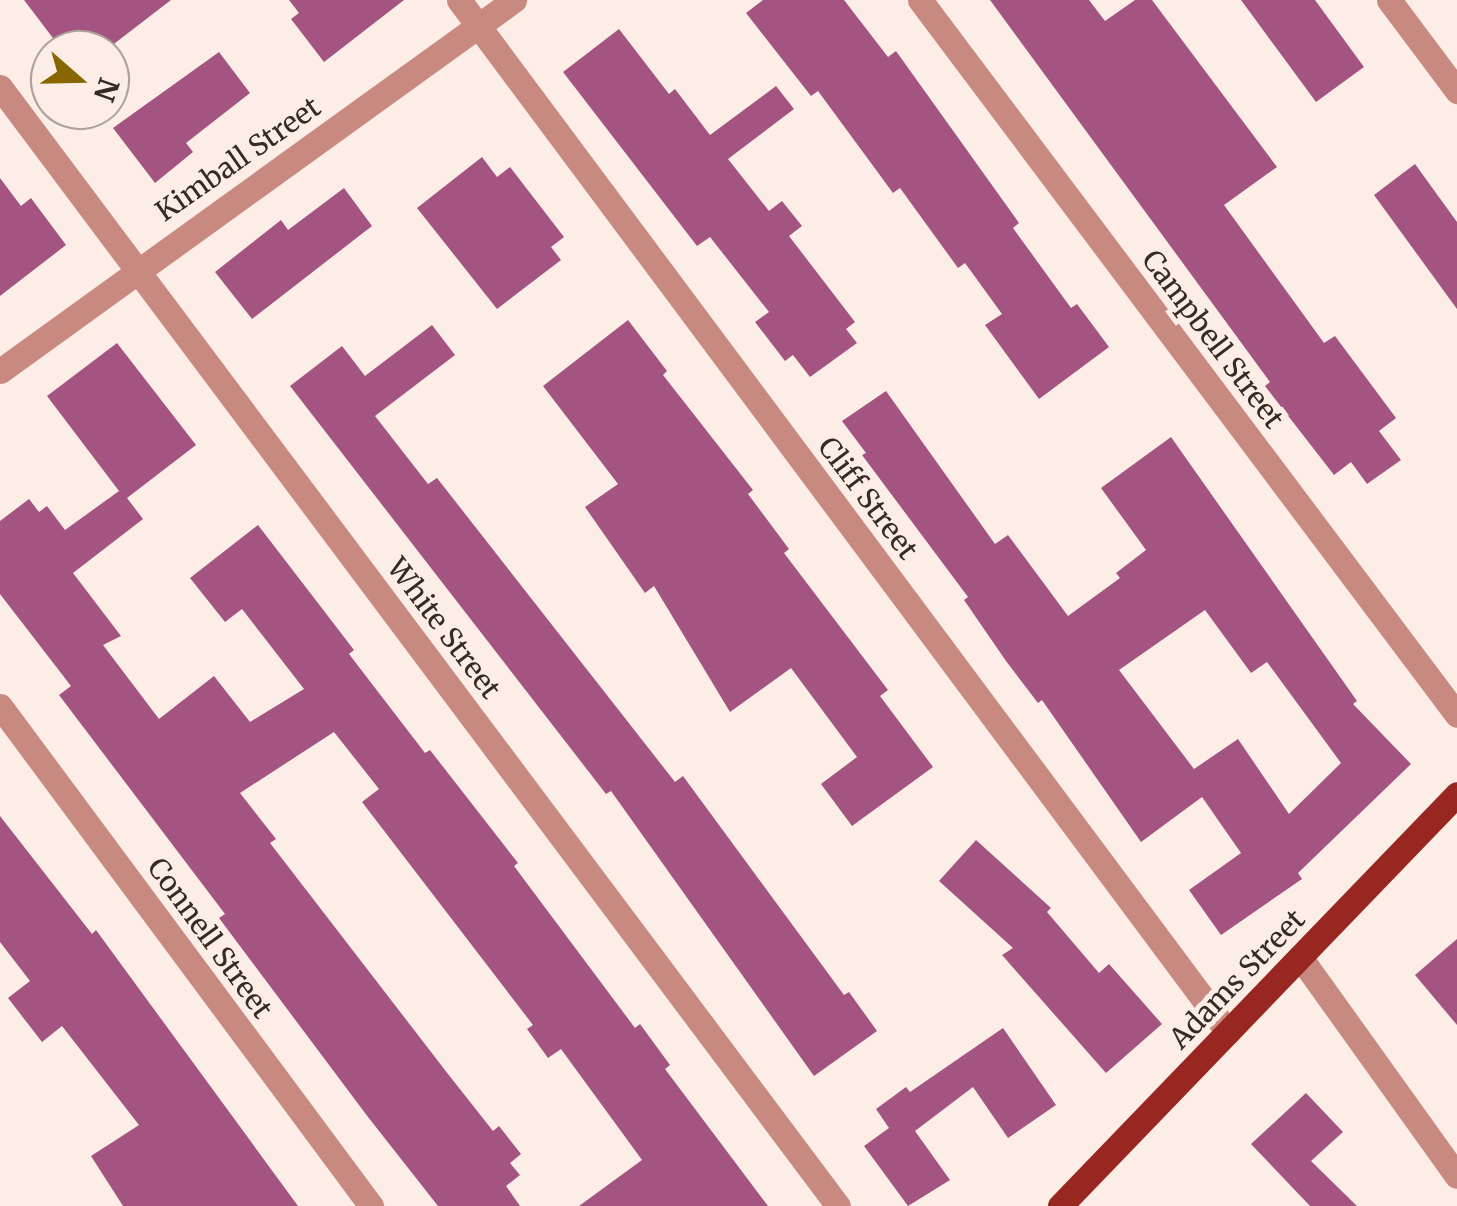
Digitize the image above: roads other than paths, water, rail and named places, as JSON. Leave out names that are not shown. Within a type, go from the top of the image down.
[{"type":"main road","name":"Adams Street","points":[[1060,1206],[1457,794]]},
{"type":"street","name":"Cliff Street","points":[[459,0],[1228,1032]]},
{"type":"street","name":"Kimball Street","points":[[0,371],[138,267],[514,0]]},
{"type":"street","name":"Campbell Street","points":[[920,0],[1457,715]]},
{"type":"street","points":[[1389,0],[1457,91]]},
{"type":"street","name":"White Street","points":[[0,87],[838,1206]]},
{"type":"street","name":"Connell Street","points":[[0,706],[371,1206]]},
{"type":"street","points":[[1300,958],[1457,1176]]}]
